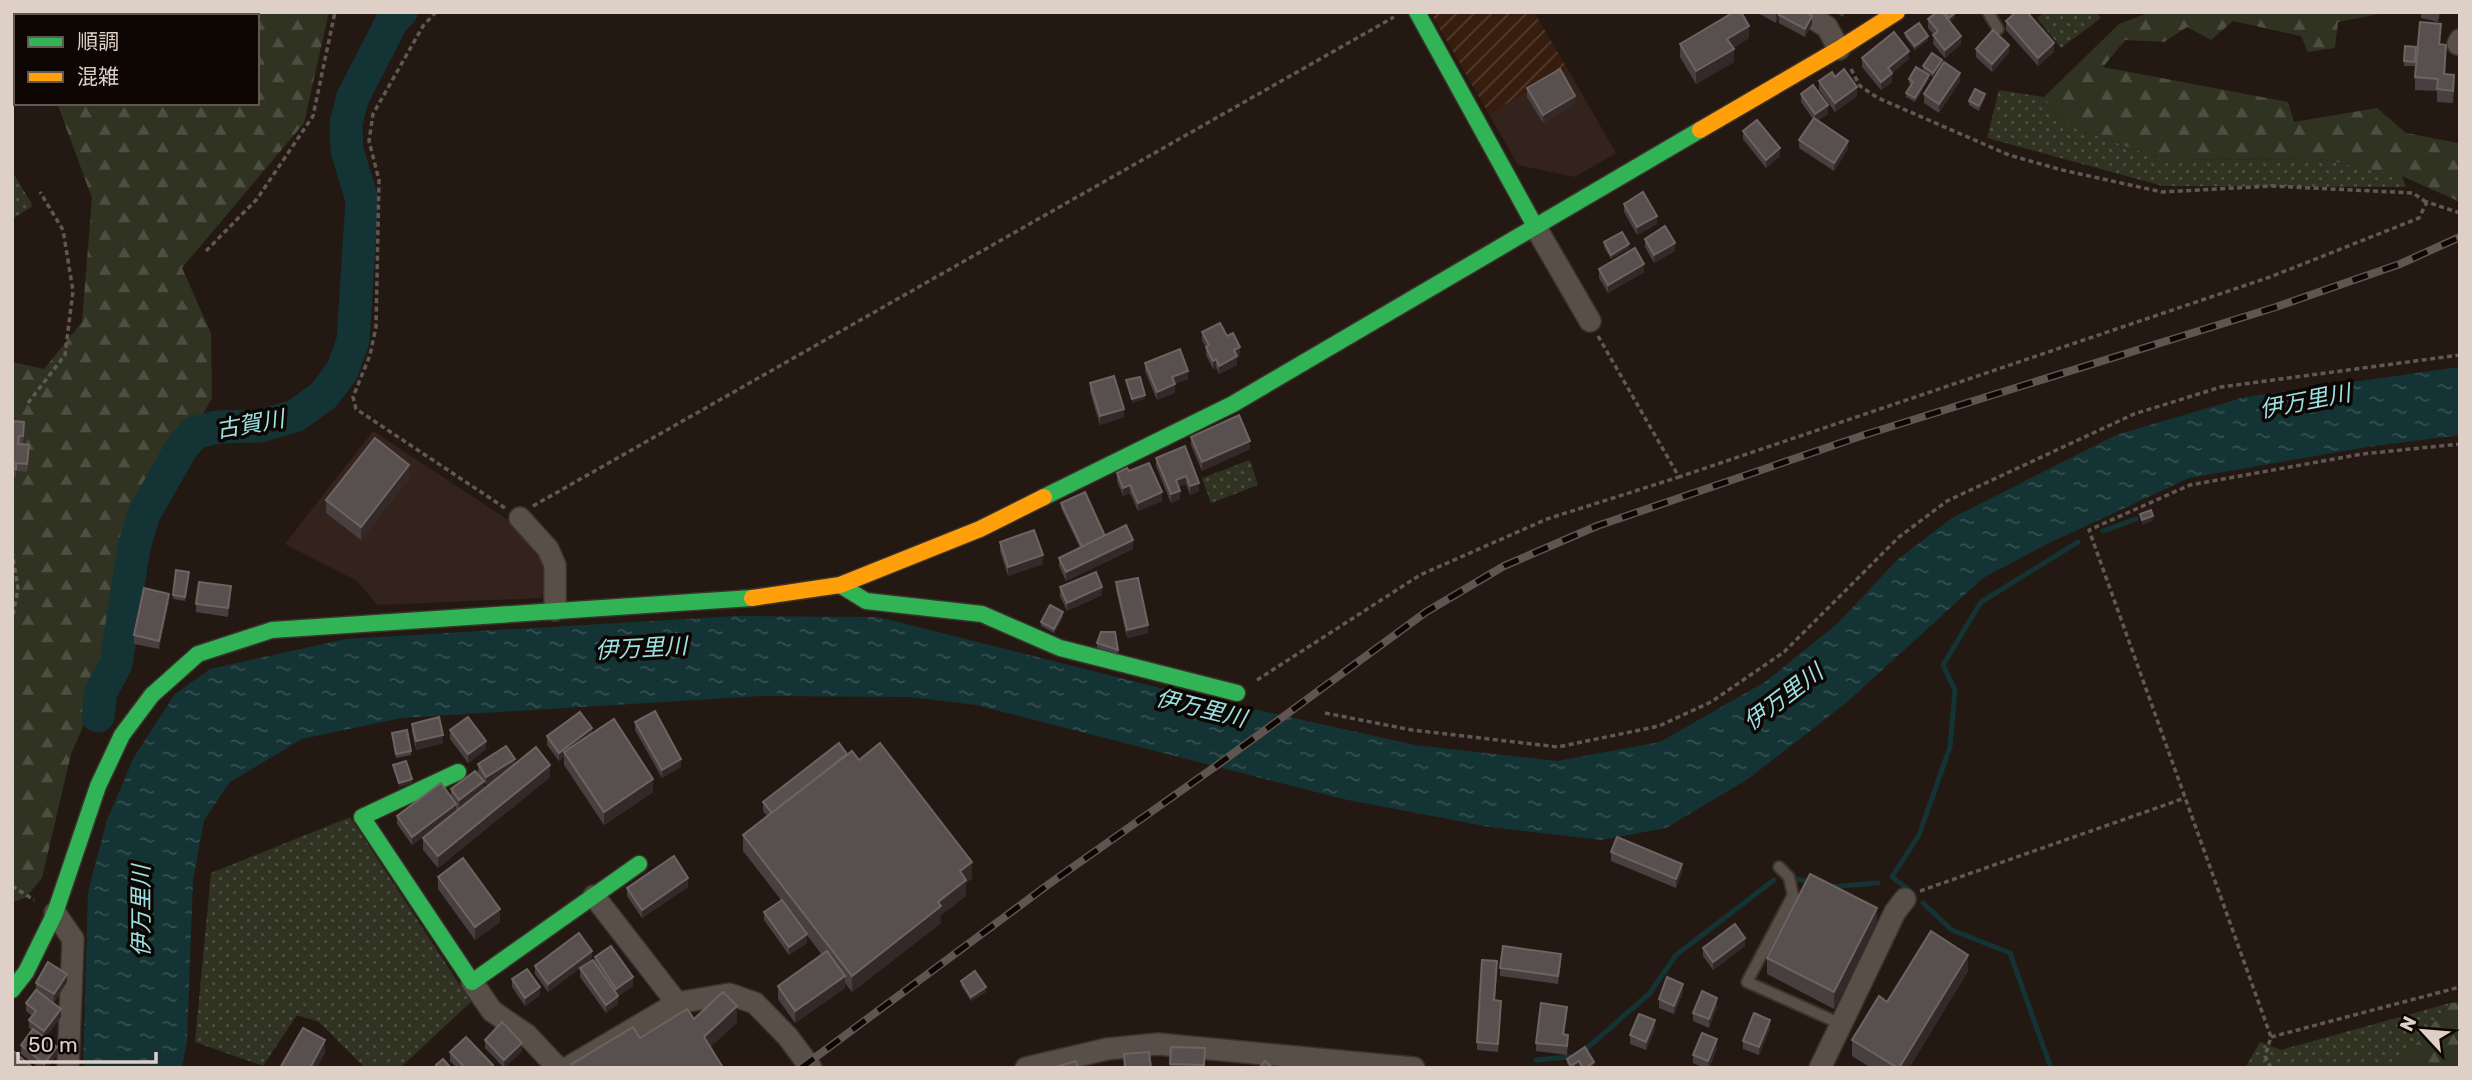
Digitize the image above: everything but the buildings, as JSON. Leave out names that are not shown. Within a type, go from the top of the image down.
[{"type":"street","points":[[1418,12],[1590,321]]},
{"type":"street","points":[[1803,12],[1827,27],[1839,49]]},
{"type":"street","points":[[12,990],[26,972],[55,913],[98,786],[122,735],[152,695],[198,654],[272,630],[741,600],[840,584],[980,529],[1233,404],[1839,49],[1896,12]]},
{"type":"street","points":[[520,518],[548,549],[555,565],[555,610]]},
{"type":"street","points":[[840,584],[866,601],[982,614],[1060,648],[1237,692]]},
{"type":"street","points":[[458,772],[362,817],[492,1011],[527,1035],[558,1068]]},
{"type":"street","points":[[472,982],[639,864]]},
{"type":"street","points":[[594,896],[677,1003]]},
{"type":"street","points":[[1820,1068],[1895,912],[1905,899]]},
{"type":"street","points":[[55,913],[73,939],[68,1068]]},
{"type":"street","points":[[567,1068],[677,1003],[729,994],[755,1003],[788,1037],[811,1068]]},
{"type":"street","points":[[1026,1068],[1107,1049],[1158,1044],[1240,1060],[1415,1068]]},
{"type":"lane","points":[[1988,12],[1998,29]]},
{"type":"lane","points":[[1779,867],[1789,877],[1793,895],[1747,982],[1840,1024]]},
{"type":"path","points":[[206,251],[257,200],[313,116],[335,12]]},
{"type":"path","points":[[436,12],[423,26],[373,114],[369,141],[379,180],[376,327],[370,355],[353,397],[356,409],[520,518],[538,501],[1402,12]]},
{"type":"path","points":[[1839,49],[1860,86],[1878,98],[2009,155],[2062,170],[2162,192],[2272,187],[2413,193],[2427,202],[2460,213]]},
{"type":"path","points":[[28,403],[65,355],[73,291],[64,230],[40,191]]},
{"type":"path","points":[[1237,692],[1420,575],[1547,519],[2270,277],[2419,218],[2427,202]]},
{"type":"path","points":[[1590,321],[1679,477]]},
{"type":"path","points":[[1325,713],[1412,730],[1558,747],[1659,726],[1711,702],[1784,652],[1899,537],[1947,501],[2134,414],[2221,387],[2460,355]]},
{"type":"path","points":[[2271,1068],[2265,1056],[2271,1037],[2089,530],[2190,485],[2362,454],[2460,444]]},
{"type":"path","points":[[12,551],[18,589],[12,620]]},
{"type":"path","points":[[1905,899],[1923,890],[2185,798]]},
{"type":"path","points":[[2271,1037],[2460,986]]},
{"type":"shaded area","points":[[1430,12],[1534,12],[1567,68],[1489,114]]},
{"type":"shaded area","points":[[1567,68],[1616,153],[1575,177],[1518,165],[1489,114]]},
{"type":"shaded area","points":[[373,431],[517,526],[549,565],[542,598],[378,605],[357,581],[285,544]]},
{"type":"green space","points":[[329,12],[304,123],[182,268],[211,333],[212,398],[132,540],[110,666],[71,754],[42,878],[25,898],[12,902],[12,362],[44,369],[82,322],[92,198],[58,105],[259,105],[259,14],[36,14]]},
{"type":"green space","points":[[2045,12],[2096,12],[2101,18],[2061,48],[2037,18]]},
{"type":"green space","points":[[2151,12],[2389,12],[2338,22],[2335,48],[2308,52],[2301,36],[2233,21],[2211,40],[2187,27],[2164,42],[2125,40],[2103,67],[2288,102],[2294,122],[2377,108],[2406,133],[2458,143],[2460,202],[2402,176],[2321,159],[2164,160],[2064,124],[2044,97],[2119,24]]},
{"type":"green space","points":[[1999,90],[2044,97],[2064,124],[2164,160],[2321,159],[2402,176],[2406,187],[2163,186],[1987,138]]},
{"type":"green space","points":[[12,171],[33,206],[12,219]]},
{"type":"green space","points":[[1250,460],[1258,485],[1211,503],[1202,478]]},
{"type":"green space","points":[[350,817],[471,1002],[400,1068],[365,1068],[319,1022],[297,1015],[263,1066],[195,1042],[211,873]]},
{"type":"green space","points":[[2460,1002],[2460,1068],[2396,1068],[2450,1003]]},
{"type":"green space","points":[[2450,1003],[2396,1068],[2245,1068],[2260,1042],[2281,1050]]},
{"type":"water","name":"伊万里川","points":[[2460,367],[2460,435],[2367,447],[2189,478],[2047,544],[1983,578],[1846,703],[1748,779],[1666,828],[1601,840],[1490,827],[1343,799],[976,705],[911,697],[761,696],[401,718],[302,739],[230,782],[204,820],[193,881],[187,1040],[182,1068],[83,1068],[88,892],[107,820],[134,757],[175,694],[210,669],[346,639],[737,616],[878,617],[1168,690],[1415,745],[1557,761],[1660,742],[1765,682],[1838,623],[1897,560],[1952,518],[2116,435],[2245,397]]},
{"type":"waterway","name":"古賀川","points":[[98,716],[101,692],[116,664],[134,547],[144,514],[181,449],[194,433],[217,427],[260,426],[295,416],[324,395],[342,371],[353,341],[362,200],[347,150],[346,124],[352,99],[392,21],[401,12]]},
{"type":"waterway","points":[[2103,531],[2136,519]]},
{"type":"waterway","points":[[1909,890],[1892,877],[1919,835],[1950,747],[1955,690],[1943,665],[1981,602],[2078,542]]},
{"type":"waterway","points":[[1798,879],[1813,883]]},
{"type":"waterway","points":[[1536,1060],[1578,1056],[1650,993],[1676,955],[1774,880]]},
{"type":"waterway","points":[[1829,887],[1878,883]]},
{"type":"waterway","points":[[1923,903],[1952,930],[2010,953],[2051,1068]]},
{"type":"railway","points":[[801,1068],[1049,884],[1426,612],[1504,566],[1597,526],[1864,435],[2276,307],[2400,264],[2460,237]]},
{"type":"traffic: fast","points":[[1417,12],[1535,226]]},
{"type":"traffic: fast","points":[[1044,497],[1233,404],[1700,130]]},
{"type":"traffic: fast","points":[[840,585],[866,601],[982,614],[1060,648],[1237,693]]},
{"type":"traffic: fast","points":[[12,990],[26,972],[55,913],[98,786],[122,735],[152,695],[198,654],[272,630],[752,598]]},
{"type":"traffic: fast","points":[[458,772],[362,817],[472,982],[639,864]]},
{"type":"traffic: slow","points":[[1700,130],[1897,12]]},
{"type":"traffic: slow","points":[[752,598],[840,585],[980,529],[1044,497]]}]
